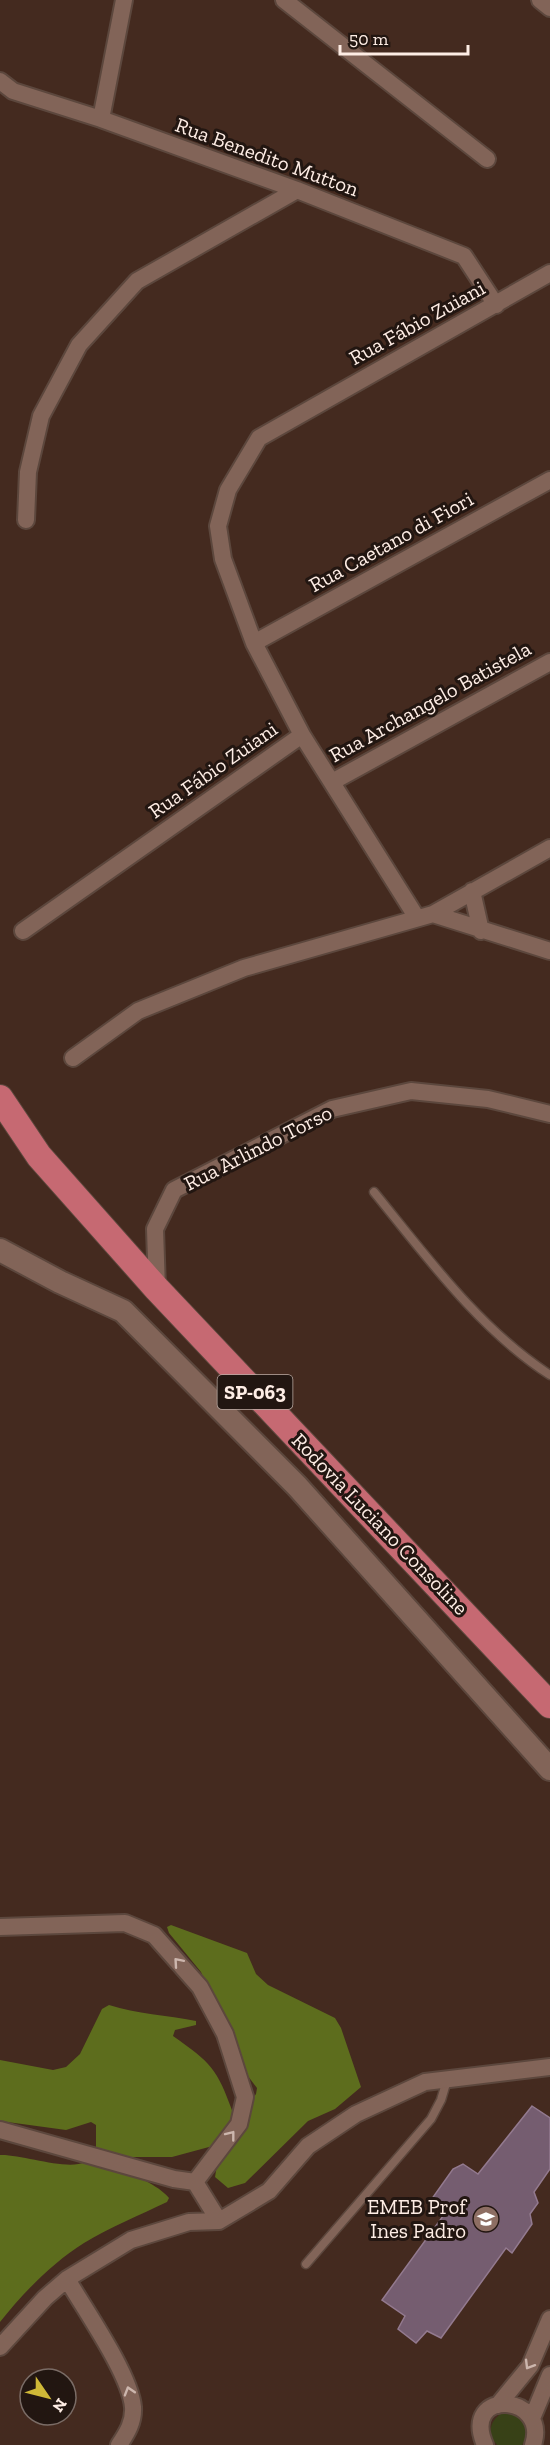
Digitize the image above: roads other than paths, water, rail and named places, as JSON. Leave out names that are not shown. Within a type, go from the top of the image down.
[{"type":"main road","name":"Rodovia Luciano Consoline","points":[[0,1098],[39,1156],[157,1289],[550,1705]]},
{"type":"main road","points":[[0,1250],[60,1282],[123,1311],[297,1486],[550,1769]]},
{"type":"main road","points":[[523,1674],[550,1696]]},
{"type":"main road","points":[[523,1674],[550,1726]]},
{"type":"street","points":[[101,119],[124,0]]},
{"type":"street","points":[[287,0],[487,159]]},
{"type":"street","points":[[540,0],[550,8]]},
{"type":"street","name":"Rua Benedito Mutton","points":[[0,81],[13,91],[101,119],[297,190],[464,256],[496,305]]},
{"type":"street","points":[[26,520],[28,472],[41,417],[79,345],[136,281],[297,190]]},
{"type":"street","name":"Rua Fábio Zuiani","points":[[23,931],[302,735],[254,643],[223,559],[218,526],[228,490],[259,438],[550,273]]},
{"type":"street","name":"Rua Caetano di Fiori","points":[[254,643],[550,480]]},
{"type":"street","name":"Rua Archangelo Batistela","points":[[332,782],[550,662]]},
{"type":"street","points":[[302,735],[425,916],[550,951]]},
{"type":"street","points":[[73,1058],[138,1011],[244,968],[425,916],[550,848]]},
{"type":"street","points":[[472,891],[481,931]]},
{"type":"street","name":"Rua Arlindo Torso","points":[[157,1289],[155,1229],[174,1190],[332,1109],[411,1091],[488,1099],[550,1114]]},
{"type":"street","points":[[0,1927],[125,1923],[154,1935],[200,1987],[225,2034],[245,2097],[239,2124],[195,2182]]},
{"type":"street","points":[[0,2347],[45,2298],[67,2279],[131,2240],[189,2222],[219,2221],[269,2191],[308,2146],[356,2114],[425,2082],[549,2067]]},
{"type":"street","points":[[0,2130],[195,2182],[219,2221]]},
{"type":"street","points":[[67,2279],[129,2386],[133,2409],[130,2429],[119,2445]]},
{"type":"street","points":[[485,2445],[482,2436],[484,2418],[498,2405],[530,2366],[550,2319]]},
{"type":"street","points":[[533,2445],[537,2431],[535,2419],[550,2375]]},
{"type":"street","points":[[498,2405],[516,2403],[525,2407],[535,2419],[548,2445]]},
{"type":"lane","points":[[374,1192],[449,1285],[525,1359],[550,1375]]},
{"type":"lane","points":[[306,2264],[431,2119],[441,2100],[447,2080]]},
{"type":"place","name":"EMEB Prof Ines Padro","points":[[486,2219]]}]
